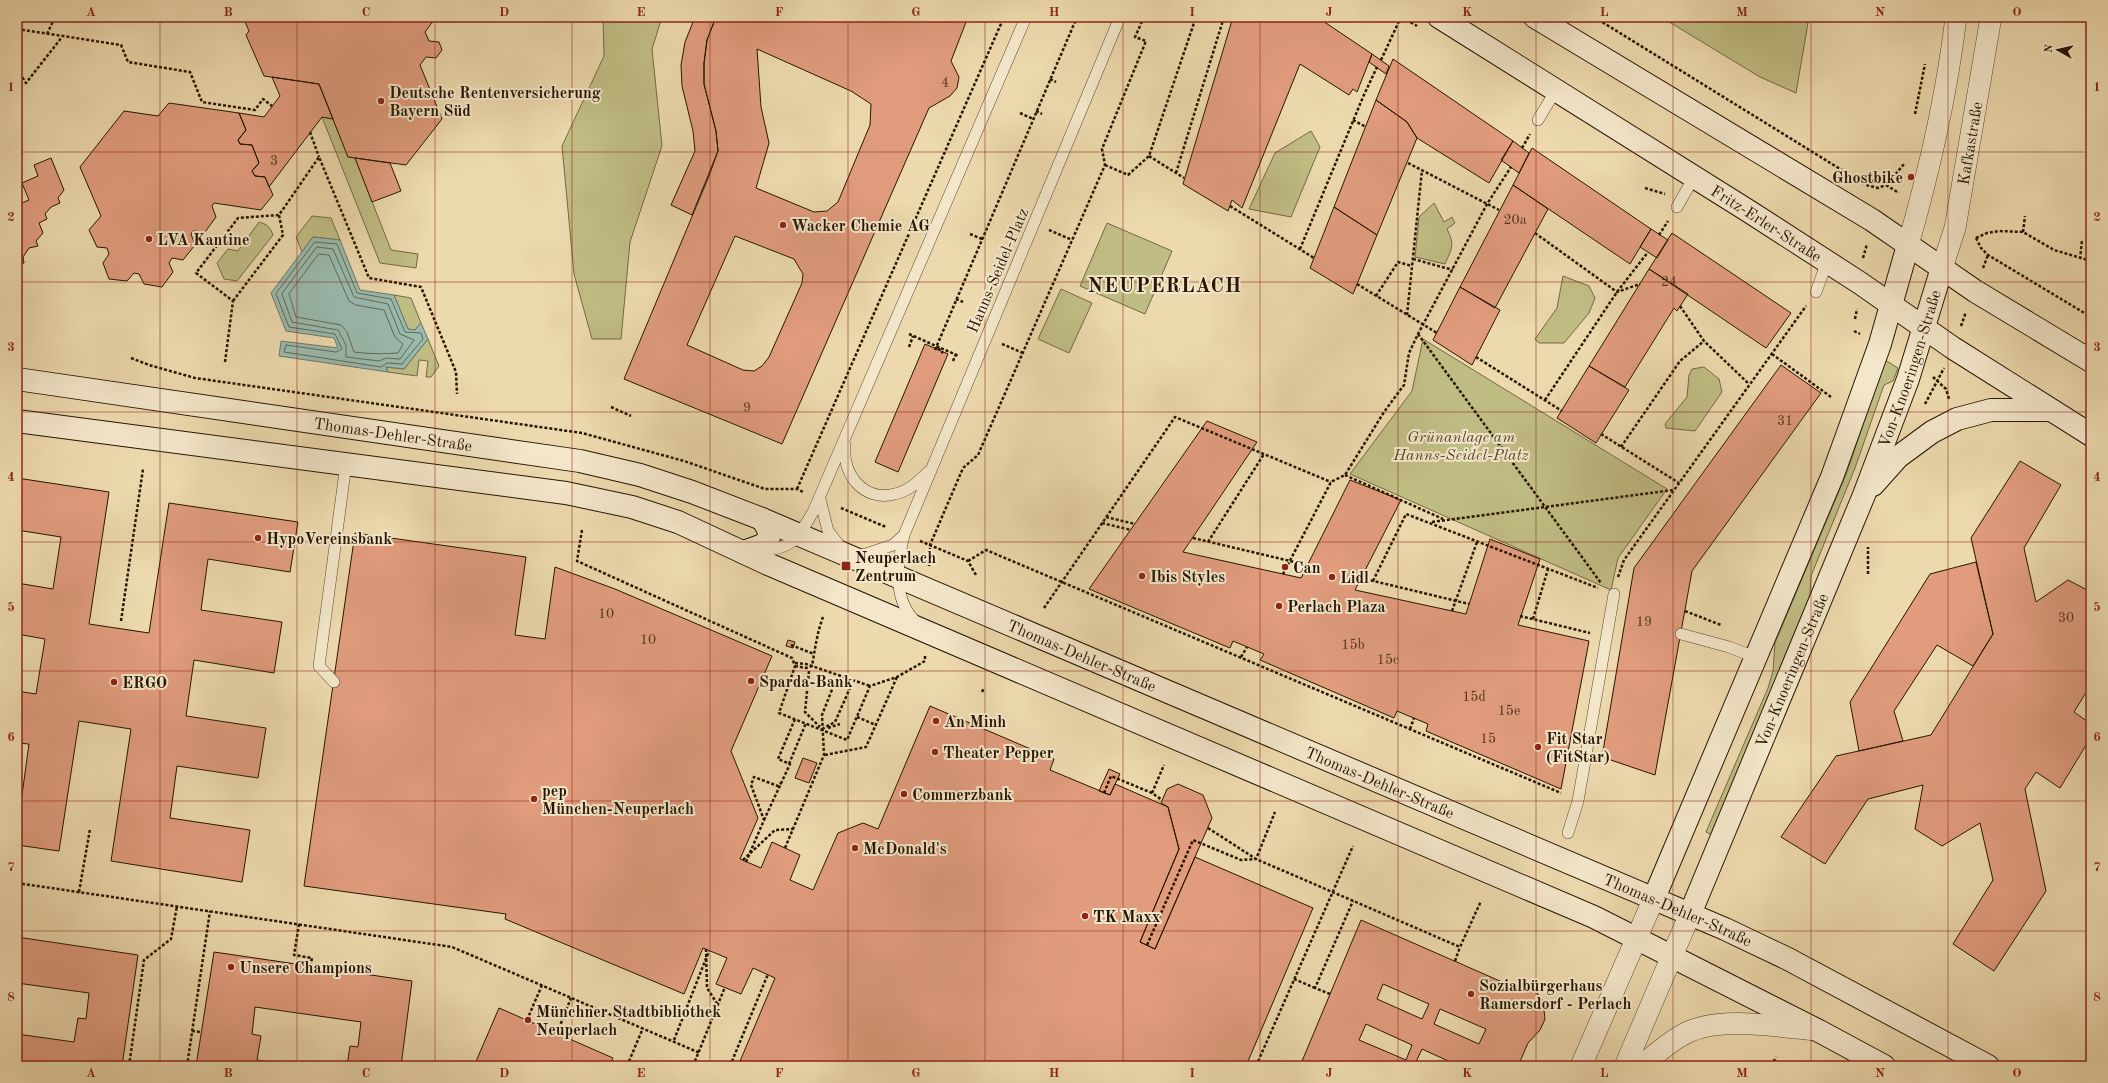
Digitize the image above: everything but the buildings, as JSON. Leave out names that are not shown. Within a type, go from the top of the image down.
[{"type":"main road","name":"Fritz-Erler-Straße","points":[[1439,17],[1860,283],[1924,328],[2049,410],[2091,435]]},
{"type":"main road","points":[[1535,17],[1872,220],[1975,291],[2091,361]]},
{"type":"main road","points":[[1654,898],[1832,477],[1892,306],[1908,245]]},
{"type":"main road","name":"Von-Knoeringen-Straße","points":[[1690,914],[1864,495],[1908,379],[1942,268]]},
{"type":"main road","name":"Thomas-Dehler-Straße","points":[[17,379],[580,461],[685,489],[850,555],[1654,898],[1788,959],[1988,1066]]},
{"type":"main road","points":[[1864,495],[1898,457],[1932,432],[1956,419],[1991,410],[2049,410]]},
{"type":"main road","points":[[17,421],[566,493],[632,507],[678,522],[743,552],[926,631],[1594,917],[1819,1031],[1884,1066]]},
{"type":"main road","points":[[743,552],[759,547],[766,542],[770,536],[770,530],[762,519]]},
{"type":"street","points":[[1908,245],[1920,206],[1947,75],[1956,17]]},
{"type":"street","name":"Kafkastraße","points":[[1942,268],[1955,228],[1991,17]]},
{"type":"street","points":[[1581,1066],[1654,898]]},
{"type":"street","name":"Von-Knoeringen-Straße","points":[[1625,1066],[1690,914]]},
{"type":"street","points":[[1641,1066],[1678,1037],[1707,1026],[1751,1024],[1819,1031]]},
{"type":"lane","points":[[743,552],[770,550],[795,541],[800,535],[820,499],[1026,17]]},
{"type":"lane","name":"Hanns-Seidel-Platz","points":[[926,631],[906,610],[897,576],[904,535],[1120,17]]},
{"type":"lane","points":[[1538,120],[1556,90]]},
{"type":"lane","points":[[1677,207],[1694,177]]},
{"type":"lane","points":[[1816,292],[1826,262]]},
{"type":"lane","points":[[845,439],[846,464],[853,480],[869,492],[882,496],[896,494],[914,486],[932,469]]},
{"type":"lane","points":[[334,682],[318,666],[346,464]]},
{"type":"lane","points":[[820,499],[828,531],[850,555]]},
{"type":"lane","name":"Hanns-Seidel-Platz","points":[[850,555],[874,553],[893,545],[904,535]]},
{"type":"lane","points":[[1568,833],[1578,801],[1607,637],[1610,593]]},
{"type":"lane","points":[[1681,634],[1729,647],[1755,657]]},
{"type":"path","points":[[47,34],[55,17]]},
{"type":"path","points":[[797,489],[1004,17]]},
{"type":"path","points":[[936,348],[1077,17]]},
{"type":"path","points":[[930,545],[963,468],[978,456],[1105,165],[1102,150],[1146,41],[1136,37],[1144,17]]},
{"type":"path","points":[[1105,165],[1128,175],[1149,156],[1196,17]]},
{"type":"path","points":[[1176,172],[1224,17]]},
{"type":"path","points":[[1381,60],[1401,17]]},
{"type":"path","points":[[1594,17],[1866,185],[1878,188],[1886,184],[1907,162]]},
{"type":"path","points":[[17,29],[121,45],[128,62],[190,72],[202,102],[255,110],[263,99],[272,106]]},
{"type":"path","points":[[17,69],[26,83],[63,37]]},
{"type":"path","points":[[1915,116],[1926,58]]},
{"type":"path","points":[[1300,249],[1353,120],[1377,67]]},
{"type":"path","points":[[1050,79],[1056,82]]},
{"type":"path","points":[[1036,111],[1042,114]]},
{"type":"path","points":[[1020,113],[1033,119]]},
{"type":"path","points":[[1353,120],[1366,127]]},
{"type":"path","points":[[310,132],[370,278],[421,286],[456,372],[457,394]]},
{"type":"path","points":[[1149,156],[1184,178]]},
{"type":"path","points":[[225,362],[233,301],[284,235],[279,215],[319,157]]},
{"type":"path","points":[[1408,162],[1499,210]]},
{"type":"path","points":[[1283,574],[1330,482],[1345,475],[1384,412],[1404,385],[1410,353],[1418,334],[1487,204],[1511,167]]},
{"type":"path","points":[[1407,315],[1422,170]]},
{"type":"path","points":[[1886,184],[1920,206]]},
{"type":"path","points":[[1855,319],[1860,283],[1878,188]]},
{"type":"path","points":[[1230,206],[1314,258]]},
{"type":"path","points":[[233,301],[196,272],[238,218],[279,215]]},
{"type":"path","points":[[2023,232],[2025,216]]},
{"type":"path","points":[[1955,228],[1976,238],[1981,248],[1988,255],[2091,317]]},
{"type":"path","points":[[1976,238],[1987,233],[1999,231],[2023,232],[2054,250],[2091,261]]},
{"type":"path","points":[[1535,233],[1617,292]]},
{"type":"path","points":[[970,234],[982,239]]},
{"type":"path","points":[[1060,235],[1072,240]]},
{"type":"path","points":[[2080,258],[2082,240]]},
{"type":"path","points":[[1545,400],[1617,292],[1648,252]]},
{"type":"path","points":[[1413,260],[1453,270]]},
{"type":"path","points":[[1376,296],[1398,262],[1412,266]]},
{"type":"path","points":[[1357,284],[1437,333]]},
{"type":"path","points":[[1617,292],[1640,284]]},
{"type":"path","points":[[1610,593],[1624,560],[1816,292]]},
{"type":"path","points":[[956,299],[963,302]]},
{"type":"path","points":[[1680,306],[1704,341],[1749,384]]},
{"type":"path","points":[[893,328],[913,336],[943,353]]},
{"type":"path","points":[[1418,334],[1610,593]]},
{"type":"path","points":[[909,347],[913,336]]},
{"type":"path","points":[[987,337],[1023,353]]},
{"type":"path","points":[[1621,447],[1680,361],[1704,341]]},
{"type":"path","points":[[930,347],[956,354],[976,363]]},
{"type":"path","points":[[953,361],[956,354]]},
{"type":"path","points":[[1772,354],[1831,397]]},
{"type":"path","points":[[1476,357],[1562,411]]},
{"type":"path","points":[[1938,382],[1943,371]]},
{"type":"path","points":[[610,408],[631,416]]},
{"type":"path","points":[[1044,608],[1175,417],[1330,482]]},
{"type":"path","points":[[1601,434],[1679,483]]},
{"type":"path","points":[[1208,542],[1264,454]]},
{"type":"path","points":[[121,621],[143,469]]},
{"type":"path","points":[[1345,475],[1444,520]]},
{"type":"path","points":[[1431,523],[1444,520],[1674,490]]},
{"type":"path","points":[[820,499],[968,561],[976,575]]},
{"type":"path","points":[[1374,581],[1406,514],[1610,593]]},
{"type":"path","points":[[1106,517],[1135,524]]},
{"type":"path","points":[[1102,523],[1131,530]]},
{"type":"path","points":[[582,530],[578,562],[792,658],[795,665],[779,713],[847,740],[870,686]]},
{"type":"path","points":[[1192,538],[1307,566]]},
{"type":"path","points":[[1452,611],[1477,542]]},
{"type":"path","points":[[968,561],[986,550],[1578,801]]},
{"type":"path","points":[[1533,619],[1548,569]]},
{"type":"path","points":[[1361,578],[1469,604]]},
{"type":"path","points":[[1685,610],[1726,627]]},
{"type":"path","points":[[1520,616],[1607,637]]},
{"type":"path","points":[[812,666],[816,634],[823,617]]},
{"type":"path","points":[[791,644],[814,654]]},
{"type":"path","points":[[1241,657],[1247,647]]},
{"type":"path","points":[[795,665],[806,668],[812,666],[870,686],[897,676],[925,661]]},
{"type":"path","points":[[809,671],[805,712],[822,729]]},
{"type":"path","points":[[842,681],[843,676]]},
{"type":"path","points":[[824,755],[866,747],[897,676]]},
{"type":"path","points":[[785,848],[824,755],[822,715],[835,682]]},
{"type":"path","points":[[822,729],[835,722],[850,688]]},
{"type":"path","points":[[982,692],[984,688]]},
{"type":"path","points":[[782,702],[788,704]]},
{"type":"path","points":[[857,717],[876,725]]},
{"type":"path","points":[[1410,729],[1414,718]]},
{"type":"path","points":[[793,829],[775,830],[744,861],[790,764],[778,759],[785,746],[795,719]]},
{"type":"path","points":[[764,820],[751,786],[754,777],[778,786],[806,723]]},
{"type":"path","points":[[822,729],[840,724]]},
{"type":"path","points":[[1152,793],[1164,765]]},
{"type":"path","points":[[1104,793],[1111,776],[1152,793],[1162,800]]},
{"type":"path","points":[[1256,859],[1275,812]]},
{"type":"path","points":[[1208,828],[1256,859],[1460,947]]},
{"type":"path","points":[[79,892],[90,829]]},
{"type":"path","points":[[1147,945],[1193,840],[1241,860],[1256,859]]},
{"type":"path","points":[[1256,1066],[1354,846]]},
{"type":"path","points":[[17,883],[452,947],[674,1040],[700,1053]]},
{"type":"path","points":[[1315,988],[1353,900]]},
{"type":"path","points":[[1454,961],[1481,901]]},
{"type":"path","points":[[129,1066],[144,960],[171,938],[177,906]]},
{"type":"path","points":[[187,1066],[210,911]]},
{"type":"path","points":[[300,924],[294,955],[312,958],[310,968]]},
{"type":"path","points":[[706,949],[707,988],[718,1005]]},
{"type":"path","points":[[674,1040],[710,951]]},
{"type":"path","points":[[730,1066],[768,974]]},
{"type":"path","points":[[1294,979],[1330,994]]},
{"type":"path","points":[[527,1020],[542,985]]},
{"type":"path","points":[[693,1066],[700,1053],[725,988]]},
{"type":"path","points":[[557,1033],[572,998]]},
{"type":"path","points":[[627,1066],[643,1028]]},
{"type":"path","points":[[192,1031],[201,1032]]},
{"type":"path","points":[[1771,1066],[1776,1057]]},
{"type":"green space","points":[[603,17],[662,17],[652,49],[662,146],[630,242],[621,339],[592,339],[574,274],[562,146],[604,56]]},
{"type":"green space","points":[[1661,17],[1809,17],[1796,93],[1760,77]]},
{"type":"green space","points":[[322,117],[333,119],[348,157],[355,158],[391,250],[418,254],[416,268],[380,263]]},
{"type":"green space","points":[[1311,131],[1320,147],[1291,217],[1249,209],[1275,153]]},
{"type":"green space","points":[[1434,203],[1444,222],[1452,217],[1455,223],[1447,229],[1452,246],[1445,264],[1415,257],[1419,217]]},
{"type":"green space","points":[[312,216],[331,218],[340,240],[313,237],[302,252],[296,237]]},
{"type":"green space","points":[[259,222],[268,226],[273,235],[237,281],[224,279],[217,263],[228,249],[238,251]]},
{"type":"green space","points":[[1107,223],[1172,251],[1145,314],[1080,286]]},
{"type":"green space","points":[[1563,276],[1589,286],[1595,298],[1589,313],[1564,343],[1539,343],[1535,339],[1557,308]]},
{"type":"green space","points":[[1061,289],[1092,303],[1069,353],[1038,339]]},
{"type":"green space","points":[[394,295],[411,298],[421,323],[415,330],[408,329]]},
{"type":"green space","points":[[428,339],[439,366],[431,377],[426,377],[428,361],[419,360],[417,376],[388,372],[386,367],[404,369]]},
{"type":"green space","name":"Grünanlage am Hanns-Seidel-Platz","points":[[1423,339],[1667,489],[1618,558],[1611,590],[1350,474],[1412,391]]},
{"type":"green space","points":[[1885,360],[1898,368],[1893,381],[1884,385],[1855,468],[1811,576],[1809,610],[1712,835],[1706,832],[1768,688],[1773,671],[1775,643],[1847,472]]},
{"type":"green space","points":[[1704,367],[1719,379],[1722,392],[1695,431],[1666,428],[1665,424],[1687,397],[1689,375],[1692,369]]},
{"type":"water","points":[[313,237],[340,240],[360,290],[394,295],[408,329],[415,330],[421,323],[428,339],[404,369],[386,367],[388,372],[279,356],[281,341],[338,348],[334,338],[286,331],[271,293]]},
{"type":"place","name":"Deutsche Rentenversicherung Bayern Süd","points":[[381,101]]},
{"type":"place","name":"Ghostbike","points":[[1911,177]]},
{"type":"place","name":"Wacker Chemie AG","points":[[783,225]]},
{"type":"place","name":"LVA Kantine","points":[[149,239]]},
{"type":"place","name":"HypoVereinsbank","points":[[258,538]]},
{"type":"place","name":"Neuperlach Zentrum","points":[[846,566]]},
{"type":"place","name":"Can","points":[[1285,567]]},
{"type":"place","name":"Ibis Styles","points":[[1142,576]]},
{"type":"place","name":"Lidl","points":[[1332,577]]},
{"type":"place","name":"Perlach Plaza","points":[[1279,606]]},
{"type":"place","name":"Sparda-Bank","points":[[751,681]]},
{"type":"place","name":"ERGO","points":[[114,682]]},
{"type":"place","name":"An Minh","points":[[936,721]]},
{"type":"place","name":"Fit Star (FitStar)","points":[[1538,747]]},
{"type":"place","name":"Theater Pepper","points":[[935,752]]},
{"type":"place","name":"Commerzbank","points":[[904,794]]},
{"type":"place","name":"pep München-Neuperlach","points":[[534,799]]},
{"type":"place","name":"McDonald's","points":[[855,848]]},
{"type":"place","name":"TK Maxx","points":[[1085,916]]},
{"type":"place","name":"Unsere Champions","points":[[231,967]]},
{"type":"place","name":"Sozialbürgerhaus Ramersdorf - Perlach","points":[[1471,994]]},
{"type":"place","name":"Münchner Stadtbibliothek Neuperlach","points":[[528,1020]]},
{"type":"district","name":"NEUPERLACH","points":[[1165,285]]}]
